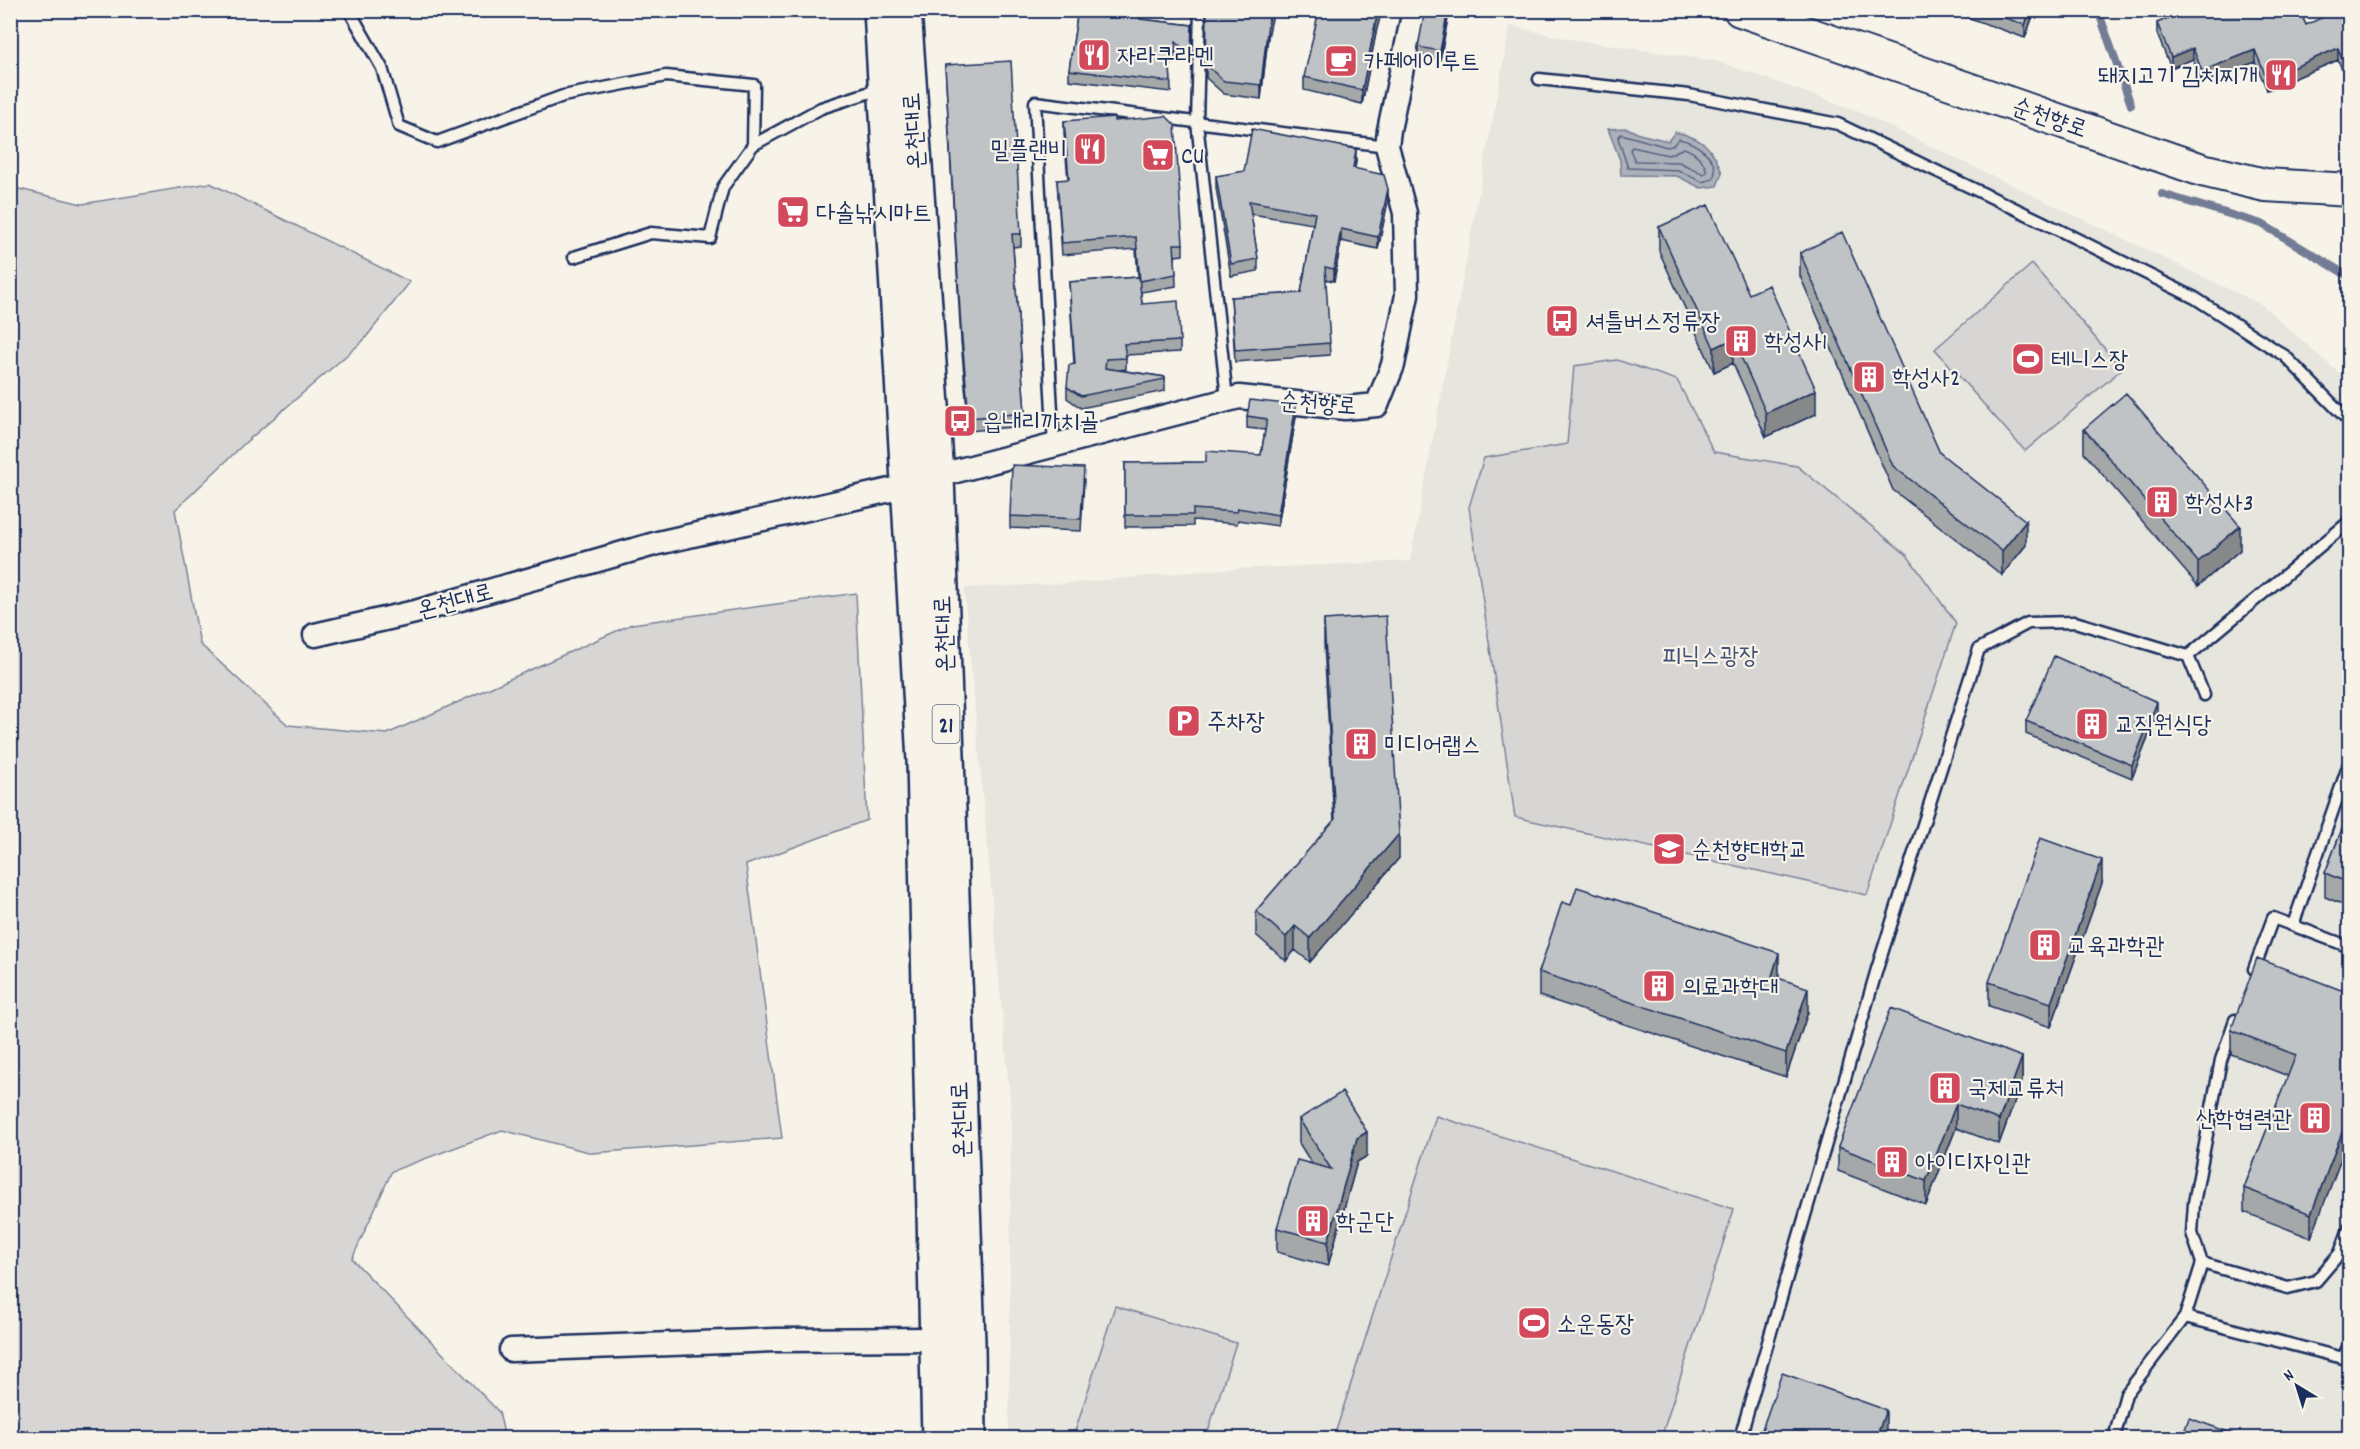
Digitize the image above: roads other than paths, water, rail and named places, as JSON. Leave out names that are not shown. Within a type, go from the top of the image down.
[{"type":"main road","name":"온천대로","points":[[881,10],[886,87],[923,481],[924,761],[939,1438]]},
{"type":"main road","name":"온천대로","points":[[904,10],[923,481],[967,1319],[969,1438]]},
{"type":"main road","name":"순천향로","points":[[1752,12],[2202,170],[2265,185],[2349,190]]},
{"type":"street","name":"순천향로","points":[[923,481],[1227,399],[1239,397],[1345,408],[1377,405],[1393,366],[1407,295],[1405,213],[1387,146],[1414,10]]},
{"type":"street","name":"온천대로","points":[[315,635],[415,612],[658,543],[923,481]]},
{"type":"street","points":[[511,1350],[775,1340],[936,1339]]},
{"type":"lane","points":[[349,10],[382,68],[399,126],[437,142],[563,96],[666,76],[754,85],[753,145]]},
{"type":"lane","points":[[1200,10],[1197,122],[1227,399]]},
{"type":"lane","points":[[1539,79],[1689,95],[1838,124],[2041,220],[2195,298],[2285,356],[2349,422]]},
{"type":"lane","name":"온천대로","points":[[574,257],[651,233],[710,238],[723,187],[753,145],[821,108],[886,87]]},
{"type":"lane","points":[[1054,447],[1035,102],[1387,146]]},
{"type":"lane","points":[[2188,656],[2349,521]]},
{"type":"lane","points":[[1740,1438],[1877,969],[1979,649],[2028,623],[2075,622],[2188,656]]},
{"type":"lane","points":[[2188,656],[2204,695]]},
{"type":"lane","points":[[2293,925],[2349,761]]},
{"type":"lane","points":[[2255,977],[2273,918],[2349,947]]},
{"type":"lane","points":[[2114,1438],[2126,1394],[2185,1317],[2202,1263],[2192,1233],[2194,1203],[2221,1060],[2241,1005]]},
{"type":"lane","points":[[2202,1263],[2288,1288],[2316,1281],[2340,1253],[2349,1226]]},
{"type":"lane","points":[[2185,1317],[2343,1358],[2349,1343]]},
{"type":"water","points":[[1627,128],[1639,134],[1668,141],[1675,132],[1699,141],[1710,150],[1719,164],[1722,173],[1717,186],[1701,188],[1677,176],[1621,175],[1620,160],[1608,129]]},
{"type":"waterway","points":[[2098,10],[2131,105]]},
{"type":"waterway","points":[[2162,194],[2262,224],[2350,277]]},
{"type":"place","name":"자라쿠라멘","points":[[1094,55]]},
{"type":"place","name":"카페에이루트","points":[[1341,61]]},
{"type":"place","name":"돼지고기 김치찌개","points":[[2281,75]]},
{"type":"place","name":"밀플랜비","points":[[1090,149]]},
{"type":"place","name":"CU","points":[[1158,155]]},
{"type":"place","name":"다솔낚시마트","points":[[793,212]]},
{"type":"place","name":"셔틀버스정류장","points":[[1562,321]]},
{"type":"place","name":"학성사1","points":[[1741,341]]},
{"type":"place","name":"테니스장","points":[[2028,359]]},
{"type":"place","name":"학성사2","points":[[1869,377]]},
{"type":"place","name":"읍내리까치골","points":[[960,421]]},
{"type":"place","name":"학성사3","points":[[2162,502]]},
{"type":"place","name":"주차장","points":[[1184,721]]},
{"type":"place","name":"교직원식당","points":[[2092,724]]},
{"type":"place","name":"미디어랩스","points":[[1361,744]]},
{"type":"place","name":"순천향대학교","points":[[1669,849]]},
{"type":"place","name":"교육과학관","points":[[2045,945]]},
{"type":"place","name":"의료과학대","points":[[1659,986]]},
{"type":"place","name":"국제교류처","points":[[1945,1088]]},
{"type":"place","name":"산학협력관","points":[[2315,1118]]},
{"type":"place","name":"아이디자인관","points":[[1892,1162]]},
{"type":"place","name":"학군단","points":[[1313,1221]]},
{"type":"place","name":"소운동장","points":[[1534,1323]]},
{"type":"park label","name":"피닉스광장","points":[[1710,655]]}]
